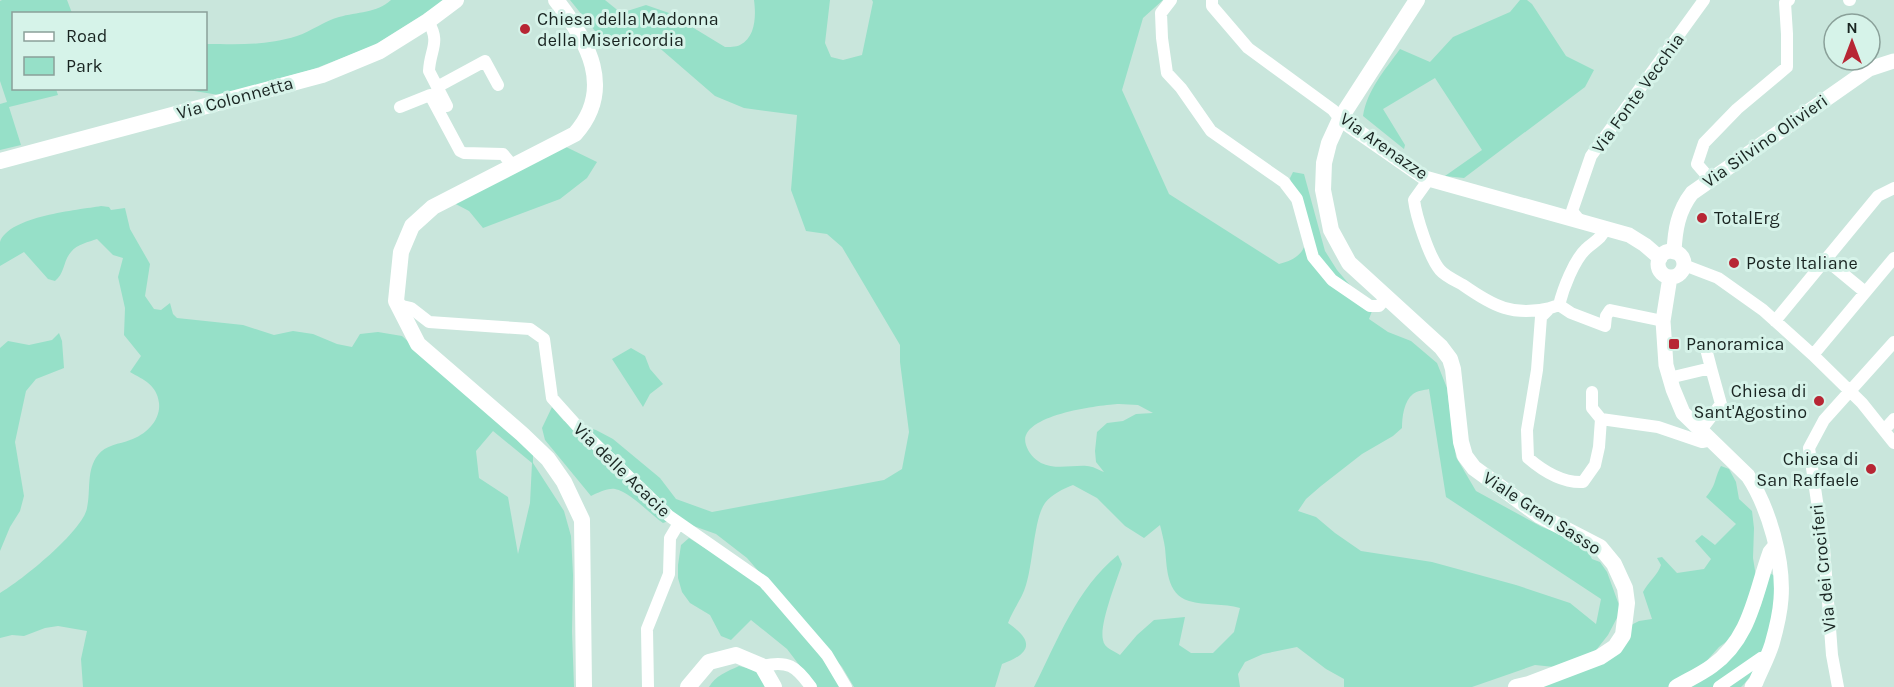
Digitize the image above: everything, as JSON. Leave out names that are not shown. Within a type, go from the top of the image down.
[{"type":"main road","name":"Via Colonnetta","points":[[0,161],[322,75],[380,51],[428,21],[456,0]]},
{"type":"main road","points":[[556,0],[585,44],[596,83],[595,96],[586,122],[575,134],[433,207],[412,226],[401,252],[396,301],[418,344],[522,434],[548,459],[564,482],[582,520],[584,687]]},
{"type":"main road","name":"Viale Gran Sasso","points":[[1417,0],[1340,118],[1329,143],[1324,163],[1323,190],[1331,230],[1349,263],[1441,346],[1450,359],[1461,441],[1466,456],[1474,468],[1540,516],[1600,547],[1614,564],[1625,588],[1628,603],[1623,635],[1615,647],[1600,657],[1516,687]]},
{"type":"main road","points":[[688,687],[709,663],[736,655],[762,666],[774,687]]},
{"type":"street","points":[[1171,0],[1161,13],[1167,73],[1181,87],[1211,131],[1284,183],[1297,199],[1313,256],[1332,280],[1370,306],[1379,306],[1387,297]]},
{"type":"street","name":"Via Fonte Vecchia","points":[[1581,222],[1572,211],[1592,156],[1704,0]]},
{"type":"street","points":[[1710,179],[1697,164],[1704,143],[1737,109],[1787,67],[1785,3],[1789,0]]},
{"type":"street","name":"Via Arenazze","points":[[1209,2],[1248,48],[1333,110],[1340,118],[1429,179],[1605,229],[1638,240],[1667,255]]},
{"type":"street","points":[[428,21],[435,32],[436,40],[429,71],[447,106]]},
{"type":"street","points":[[437,87],[485,61],[498,85]]},
{"type":"street","name":"Via Silvino Olivieri","points":[[1667,255],[1682,208],[1692,193],[1869,69],[1894,61]]},
{"type":"street","points":[[400,107],[430,95],[460,151],[503,154],[513,166]]},
{"type":"street","points":[[1429,179],[1414,200],[1416,216],[1440,270],[1486,301],[1515,312],[1533,312],[1554,307],[1605,326],[1606,316],[1610,310],[1663,321]]},
{"type":"street","points":[[1775,321],[1878,196],[1894,188]]},
{"type":"street","points":[[1601,419],[1595,465],[1583,482],[1570,482],[1539,467],[1528,458],[1527,430],[1532,408],[1542,317],[1554,307],[1584,250],[1603,236],[1605,229]]},
{"type":"street","points":[[1684,265],[1678,276],[1670,277],[1660,270],[1667,255],[1680,255],[1684,265],[1711,274],[1736,291],[1775,321],[1813,355],[1885,429],[1894,443]]},
{"type":"street","points":[[1813,355],[1894,258]]},
{"type":"street","points":[[1825,259],[1865,292]]},
{"type":"street","points":[[1670,277],[1663,321],[1669,378],[1683,412],[1748,476],[1756,487],[1780,569],[1781,598],[1772,646],[1752,687]]},
{"type":"street","name":"Via delle Acacie","points":[[398,305],[411,308],[429,322],[530,329],[544,339],[552,398],[578,427],[669,516],[764,582],[827,655],[846,687]]},
{"type":"street","name":"Via dei Crociferi","points":[[1838,687],[1832,656],[1824,548],[1809,448],[1824,420],[1894,342]]},
{"type":"street","points":[[1592,392],[1592,408],[1601,419],[1658,427],[1702,442],[1721,404],[1705,345]]},
{"type":"street","points":[[1669,378],[1711,368]]},
{"type":"street","points":[[1885,429],[1894,419]]},
{"type":"street","points":[[648,687],[647,629],[669,574],[670,538],[679,523]]},
{"type":"street","points":[[1676,687],[1713,665],[1741,635],[1755,603],[1770,552],[1775,546]]},
{"type":"street","points":[[1719,687],[1761,658],[1767,657]]},
{"type":"street","points":[[762,666],[778,662],[799,670],[811,687]]},
{"type":"green space","points":[[67,0],[72,12],[12,12],[12,90],[56,90],[58,95],[9,107],[21,145],[0,150],[0,104],[7,102],[0,81],[0,1]]},
{"type":"green space","points":[[391,0],[446,0],[375,45],[314,69],[219,95],[188,90],[207,90],[207,44],[252,44],[285,39],[334,19],[366,12]]},
{"type":"green space","points":[[570,0],[605,0],[621,13],[646,5],[669,13],[725,47],[735,47],[745,41],[752,31],[755,19],[754,0],[830,0],[825,43],[831,57],[843,60],[862,55],[872,0],[1163,0],[1143,18],[1122,90],[1169,194],[1279,264],[1294,258],[1303,250],[1306,240],[1302,216],[1290,178],[1293,172],[1304,174],[1325,251],[1337,270],[1372,311],[1369,319],[1388,332],[1411,341],[1437,363],[1447,388],[1456,457],[1476,491],[1542,527],[1568,537],[1587,550],[1592,559],[1600,562],[1607,572],[1619,605],[1619,614],[1608,635],[1588,656],[1564,668],[1535,665],[1472,687],[1344,687],[1344,679],[1326,669],[1297,647],[1263,654],[1245,662],[1238,674],[1240,687],[1034,687],[1079,599],[1103,569],[1118,555],[1122,564],[1102,633],[1105,645],[1120,655],[1154,620],[1185,617],[1179,645],[1191,653],[1213,653],[1234,632],[1240,608],[1195,603],[1181,597],[1169,579],[1160,525],[1144,538],[1125,526],[1097,498],[1073,485],[1051,497],[1041,510],[1026,585],[1008,623],[1022,635],[1026,646],[1019,655],[1002,664],[995,687],[854,687],[842,667],[747,558],[716,534],[674,519],[663,523],[621,491],[609,489],[591,496],[545,440],[542,428],[552,407],[564,421],[596,430],[613,439],[660,478],[676,499],[712,512],[884,480],[902,469],[909,432],[900,345],[842,247],[827,234],[806,231],[791,190],[797,115],[744,108],[715,96],[648,38],[610,41],[595,31]],"holes":[[[1429,389],[1446,497],[1601,599],[1596,624],[1570,603],[1516,585],[1432,562],[1361,551],[1316,517],[1298,511],[1306,499],[1321,486],[1362,454],[1393,436],[1402,428],[1407,401],[1416,392]],[[1119,404],[1138,405],[1153,413],[1136,414],[1123,421],[1107,423],[1097,432],[1096,462],[1104,472],[1089,466],[1046,465],[1036,459],[1027,448],[1026,435],[1034,426],[1046,419],[1079,410]]]},
{"type":"green space","points":[[1520,0],[1527,0],[1532,4],[1566,56],[1594,70],[1585,87],[1464,178],[1445,176],[1482,150],[1435,78],[1383,109],[1405,145],[1404,149],[1363,116],[1368,98],[1400,49],[1430,62],[1453,37],[1510,12]]},
{"type":"green space","points":[[562,145],[597,162],[587,178],[560,199],[483,228],[469,211],[450,201]]},
{"type":"green space","points":[[101,206],[109,207],[111,210],[125,208],[130,229],[150,264],[145,296],[154,309],[161,310],[170,303],[173,314],[177,318],[243,325],[274,335],[293,331],[313,334],[337,344],[352,347],[360,334],[378,332],[402,336],[533,454],[533,463],[564,511],[571,536],[574,687],[83,687],[81,659],[87,631],[58,626],[24,636],[12,635],[0,638],[0,593],[50,555],[83,518],[87,508],[92,467],[98,455],[109,447],[147,431],[158,415],[158,397],[153,387],[130,372],[141,356],[124,335],[125,308],[118,277],[123,258],[113,255],[97,239],[74,249],[55,281],[48,279],[24,252],[0,266],[0,242],[6,233],[16,226],[61,212]],"holes":[[[493,431],[532,463],[530,503],[518,554],[508,497],[479,478],[476,451]]]},
{"type":"green space","points":[[59,333],[62,341],[64,368],[36,379],[26,391],[15,442],[24,496],[20,511],[0,551],[0,348],[8,341],[29,345],[52,340]]},
{"type":"green space","points":[[631,348],[645,356],[650,369],[663,384],[650,394],[643,407],[612,359]]},
{"type":"green space","points":[[1721,466],[1729,469],[1736,482],[1739,499],[1752,511],[1754,528],[1753,558],[1757,583],[1737,634],[1719,647],[1703,665],[1668,687],[1532,687],[1581,669],[1633,624],[1652,619],[1643,592],[1660,569],[1661,565],[1657,558],[1662,557],[1677,573],[1704,569],[1711,559],[1695,541],[1702,535],[1715,545],[1736,524],[1706,497]]},
{"type":"green space","points":[[689,538],[735,567],[763,589],[800,629],[842,687],[816,687],[787,649],[751,620],[731,640],[721,636],[710,615],[690,603],[682,592],[678,578],[678,565],[681,545]]},
{"type":"green space","points":[[1770,573],[1776,577],[1776,611],[1768,641],[1753,672],[1741,687],[1688,687],[1746,638],[1761,605]]},
{"type":"green space","points":[[739,666],[759,671],[773,687],[709,687],[718,677]]},
{"type":"place","name":"Chiesa della Madonna della Misericordia","points":[[525,29]]},
{"type":"place","name":"TotalErg","points":[[1702,218]]},
{"type":"place","name":"Poste Italiane","points":[[1734,263]]},
{"type":"place","name":"Panoramica","points":[[1674,344]]},
{"type":"place","name":"Chiesa di Sant'Agostino","points":[[1819,401]]},
{"type":"place","name":"Chiesa di San Raffaele","points":[[1871,469]]}]
